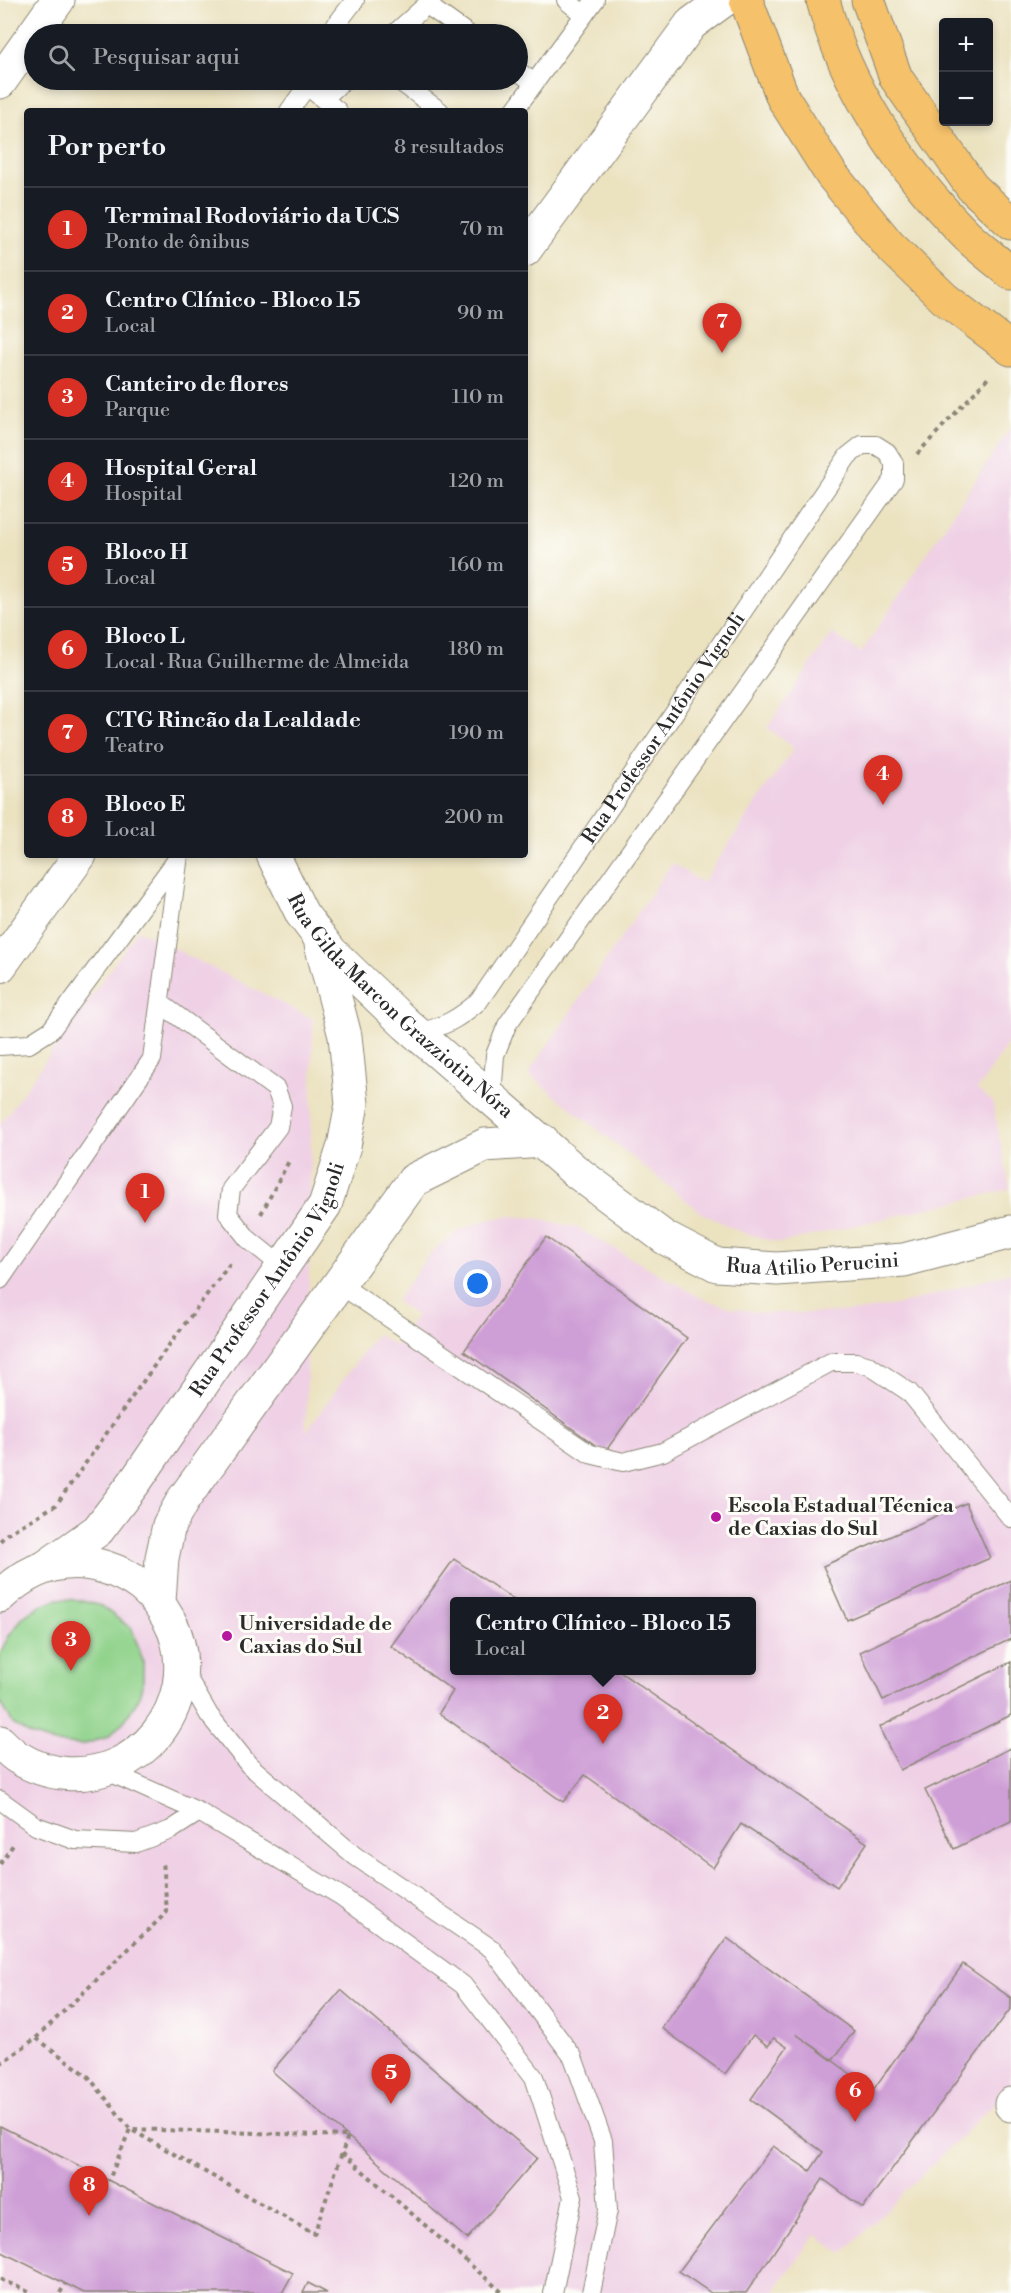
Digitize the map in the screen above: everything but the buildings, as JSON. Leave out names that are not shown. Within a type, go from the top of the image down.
[{"type":"main road","points":[[746,0],[783,98],[831,174],[897,252],[1003,359]]},
{"type":"main road","points":[[823,0],[828,19],[849,71],[884,133],[929,196],[967,236],[1011,273]]},
{"type":"main road","points":[[868,0],[896,78],[972,187],[1011,223]]},
{"type":"street","points":[[41,24],[58,0]]},
{"type":"street","points":[[528,246],[691,24],[724,0]]},
{"type":"street","points":[[0,82],[24,48]]},
{"type":"street","points":[[0,966],[78,858]]},
{"type":"street","name":"Rua Gilda Marcon Grazziotin Nóra","points":[[274,858],[302,914],[321,940],[361,983],[543,1142]]},
{"type":"street","name":"Rua Professor Antônio Vignoli","points":[[47,1566],[98,1530],[137,1479],[284,1268],[325,1205],[344,1146],[351,1104],[345,1035],[321,940]]},
{"type":"street","points":[[159,1601],[162,1558],[169,1525],[183,1500],[414,1180],[485,1145],[543,1142]]},
{"type":"street","name":"Rua Atilio Perucini","points":[[543,1142],[574,1170],[635,1218],[665,1238],[717,1265],[777,1269],[904,1260],[1011,1232]]},
{"type":"street","points":[[0,1596],[16,1580],[47,1566],[88,1562],[127,1575],[159,1601],[176,1633],[182,1669],[175,1705],[156,1736],[133,1757],[105,1770],[75,1775],[45,1770],[5,1751]]},
{"type":"lane","points":[[337,24],[355,0]]},
{"type":"lane","points":[[566,0],[584,15]]},
{"type":"lane","points":[[516,108],[596,0]]},
{"type":"lane","points":[[405,24],[429,2],[456,24]]},
{"type":"lane","points":[[528,78],[534,83]]},
{"type":"lane","points":[[291,108],[301,90]]},
{"type":"lane","points":[[313,90],[334,108]]},
{"type":"lane","points":[[323,99],[333,90]]},
{"type":"lane","points":[[412,90],[436,108]]},
{"type":"lane","name":"Rua Professor Antônio Vignoli","points":[[417,1033],[440,1028],[463,1015],[479,1001],[848,456],[862,445],[876,445],[887,452],[894,463],[894,478],[507,1025],[495,1055],[492,1097]]},
{"type":"lane","points":[[0,1046],[29,1044],[51,1030],[178,858]]},
{"type":"lane","points":[[0,1280],[152,1059],[179,858]]},
{"type":"lane","points":[[160,1003],[276,1089],[282,1106],[278,1126],[231,1189],[228,1214],[248,1239],[284,1268]]},
{"type":"lane","points":[[339,1284],[590,1454],[609,1460],[623,1462],[663,1452],[831,1362],[856,1362],[870,1366],[909,1392],[1011,1518]]},
{"type":"lane","points":[[182,1669],[209,1715],[249,1765],[355,1856],[492,1949],[573,2056],[603,2141],[604,2153],[608,2210],[591,2293]]},
{"type":"lane","points":[[105,1770],[199,1812],[341,1896],[463,1985],[534,2078],[573,2197],[553,2293]]},
{"type":"lane","points":[[0,1800],[36,1826],[75,1840],[136,1843],[161,1834],[199,1812]]},
{"type":"path","points":[[894,478],[1003,359]]},
{"type":"path","points":[[0,1541],[7,1534],[56,1505],[166,1349]]},
{"type":"path","points":[[0,2064],[36,2038],[167,1912],[161,1834]]},
{"type":"path","points":[[36,2038],[88,2076],[130,2129],[314,2234],[348,2136],[130,2129]]},
{"type":"path","points":[[109,2180],[130,2129]]},
{"type":"path","points":[[342,2153],[503,2293]]},
{"type":"path","points":[[0,2279],[31,2293]]},
{"type":"path","points":[[60,2293],[65,2284]]},
{"type":"shaded area","points":[[1011,427],[1011,1039],[977,1090],[992,1101],[1010,1189],[780,1243],[741,1232],[702,1213],[528,1074],[672,863],[702,883],[794,748],[767,728],[832,633],[861,653]]},
{"type":"shaded area","name":"Universidade de Caxias do Sul","points":[[138,930],[313,1019],[306,1432],[376,1334],[396,1346],[416,1316],[396,1301],[427,1257],[462,1229],[486,1220],[508,1216],[537,1218],[578,1228],[705,1300],[762,1313],[862,1311],[910,1302],[1011,1272],[1011,2087],[842,2254],[816,2234],[772,2293],[0,2293],[0,1125]]},
{"type":"green space","points":[[58,1599],[78,1600],[101,1606],[132,1629],[143,1661],[143,1682],[138,1700],[125,1720],[108,1737],[82,1745],[55,1743],[30,1735],[13,1724],[0,1701],[0,1653],[9,1636],[23,1617],[41,1605]]},
{"type":"place","name":"CTG Rincão da Lealdade","points":[[722,353]]},
{"type":"place","name":"Hospital Geral","points":[[883,805]]},
{"type":"place","name":"Terminal Rodoviário da UCS","points":[[145,1223]]},
{"type":"place","name":"Escola Estadual Técnica de Caxias do Sul","points":[[716,1517]]},
{"type":"place","name":"Universidade de Caxias do Sul","points":[[227,1636]]},
{"type":"place","name":"Canteiro de flores","points":[[71,1671]]},
{"type":"place","name":"Centro Clínico - Bloco 15","points":[[603,1744]]},
{"type":"place","name":"Bloco H","points":[[391,2104]]},
{"type":"place","name":"Bloco L","points":[[855,2122]]},
{"type":"place","name":"Bloco E","points":[[89,2216]]}]
